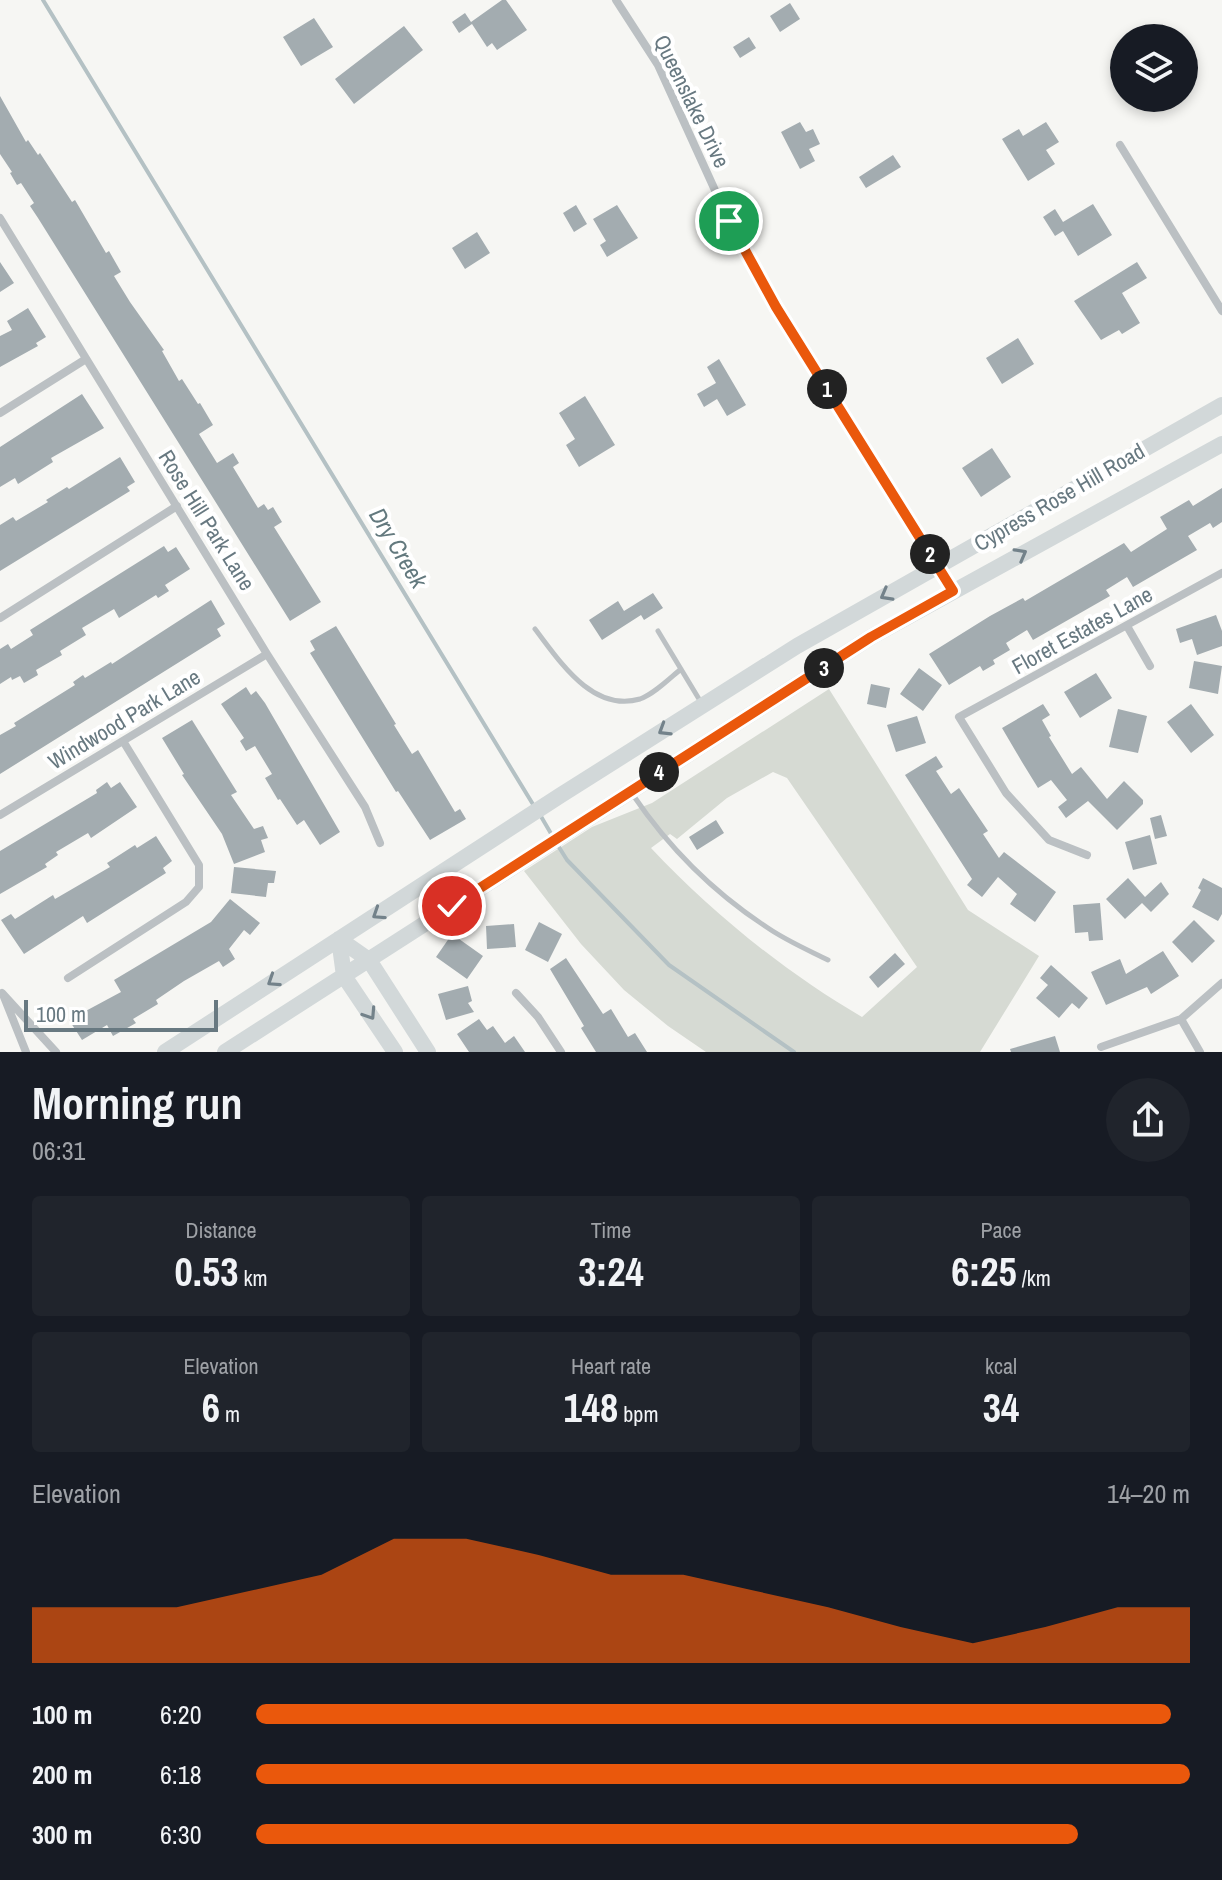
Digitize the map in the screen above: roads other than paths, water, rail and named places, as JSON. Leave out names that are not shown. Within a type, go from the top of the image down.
[{"type":"main road","name":"Cypress Rose Hill Road","points":[[165,1052],[797,646],[1222,405]]},
{"type":"main road","name":"Cypress Rose Hill Road","points":[[225,1052],[871,637],[1222,444]]},
{"type":"main road","points":[[339,939],[369,960],[428,1052]]},
{"type":"main road","points":[[339,939],[344,976],[395,1052]]},
{"type":"street","name":"Queenslake Drive","points":[[616,0],[658,65],[729,221],[761,280],[953,591]]},
{"type":"street","points":[[1120,145],[1222,311]]},
{"type":"street","name":"Rose Hill Park Lane","points":[[0,218],[267,654],[365,807],[380,843]]},
{"type":"street","points":[[0,413],[86,359]]},
{"type":"street","points":[[0,618],[177,506]]},
{"type":"street","name":"Floret Estates Lane","points":[[1087,855],[1049,840],[1006,793],[959,717],[1222,573]]},
{"type":"street","points":[[1127,626],[1150,666]]},
{"type":"street","name":"Windwood Park Lane","points":[[0,815],[267,654]]},
{"type":"street","points":[[68,978],[186,902],[199,887],[199,865],[123,741]]},
{"type":"street","points":[[1101,1047],[1181,1019],[1222,983]]},
{"type":"street","points":[[1,992],[26,1052]]},
{"type":"street","points":[[1,992],[56,1052]]},
{"type":"street","points":[[516,993],[538,1017],[561,1052]]},
{"type":"street","points":[[1181,1019],[1200,1052]]},
{"type":"lane","points":[[535,629],[567,670],[598,696],[615,701],[640,699],[681,669]]},
{"type":"lane","points":[[658,631],[703,705]]},
{"type":"lane","points":[[630,790],[683,858],[710,885],[769,929],[828,960]]},
{"type":"waterway","name":"Dry Creek","points":[[43,0],[534,806]]},
{"type":"waterway","name":"Dry Creek","points":[[539,813],[553,837]]},
{"type":"waterway","name":"Dry Creek","points":[[557,844],[567,860],[669,965],[794,1052]]}]
